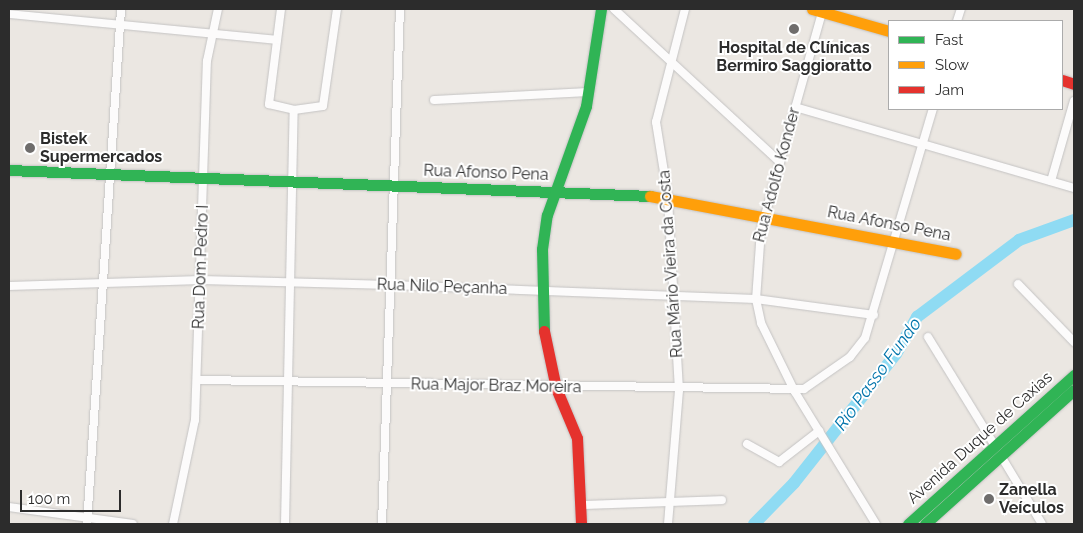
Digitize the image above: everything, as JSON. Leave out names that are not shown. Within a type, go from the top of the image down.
[{"type":"street","points":[[87,522],[121,9]]},
{"type":"street","name":"Rua Dom Pedro I","points":[[173,524],[193,439],[201,280],[203,178],[212,34],[218,9]]},
{"type":"street","points":[[281,9],[269,104],[294,110],[323,106],[337,9]]},
{"type":"street","points":[[382,524],[400,9]]},
{"type":"street","points":[[581,524],[577,438],[556,388],[544,345],[541,291],[544,232],[554,192],[589,92],[601,9]]},
{"type":"street","points":[[614,9],[780,162]]},
{"type":"street","name":"Rua Mário Vieira da Costa","points":[[668,524],[668,502],[679,390],[668,196],[656,122],[670,61],[686,9]]},
{"type":"street","points":[[819,10],[888,31]]},
{"type":"street","name":"Rua Adolfo Konder","points":[[819,10],[795,108],[764,216],[756,255],[756,299],[761,323],[795,392],[876,524]]},
{"type":"street","points":[[9,14],[277,40]]},
{"type":"street","points":[[434,100],[589,92]]},
{"type":"street","points":[[1052,181],[1074,101]]},
{"type":"street","points":[[795,108],[1074,188]]},
{"type":"street","points":[[284,524],[294,110]]},
{"type":"street","points":[[795,392],[850,357],[865,338],[874,315],[933,110]]},
{"type":"street","name":"Rua Afonso Pena","points":[[9,170],[668,196],[956,254]]},
{"type":"street","name":"Rua Nilo Peçanha","points":[[9,286],[201,280],[391,285],[756,299],[874,315]]},
{"type":"street","points":[[1018,284],[1074,342]]},
{"type":"street","points":[[928,338],[1041,524]]},
{"type":"street","name":"Avenida Duque de Caxias","points":[[925,524],[1074,375]]},
{"type":"street","name":"Rua Major Braz Moreira","points":[[197,380],[795,392]]},
{"type":"street","name":"Avenida Duque de Caxias","points":[[908,524],[1074,390]]},
{"type":"street","points":[[747,444],[780,462],[824,438]]},
{"type":"street","points":[[581,504],[722,500]]},
{"type":"street","points":[[9,507],[87,522],[133,524]]},
{"type":"waterway","name":"Rio Passo Fundo","points":[[754,524],[794,483],[896,354],[917,317],[1019,240],[1074,220]]},
{"type":"traffic: fast","points":[[544,331],[542,249],[547,215],[586,106],[601,9]]},
{"type":"traffic: fast","points":[[9,170],[650,196]]},
{"type":"traffic: fast","points":[[908,524],[1074,375]]},
{"type":"traffic: fast","points":[[925,524],[1074,390]]},
{"type":"traffic: slow","points":[[812,9],[888,31]]},
{"type":"traffic: slow","points":[[650,196],[956,254]]},
{"type":"traffic: jam","points":[[1063,80],[1074,84]]},
{"type":"traffic: jam","points":[[544,331],[556,388],[577,438],[581,524]]},
{"type":"place","name":"Hospital de Clínicas Bermiro Saggioratto","points":[[794,29]]},
{"type":"place","name":"Bistek Supermercados","points":[[30,148]]},
{"type":"place","name":"Zanella Veículos","points":[[989,499]]}]
